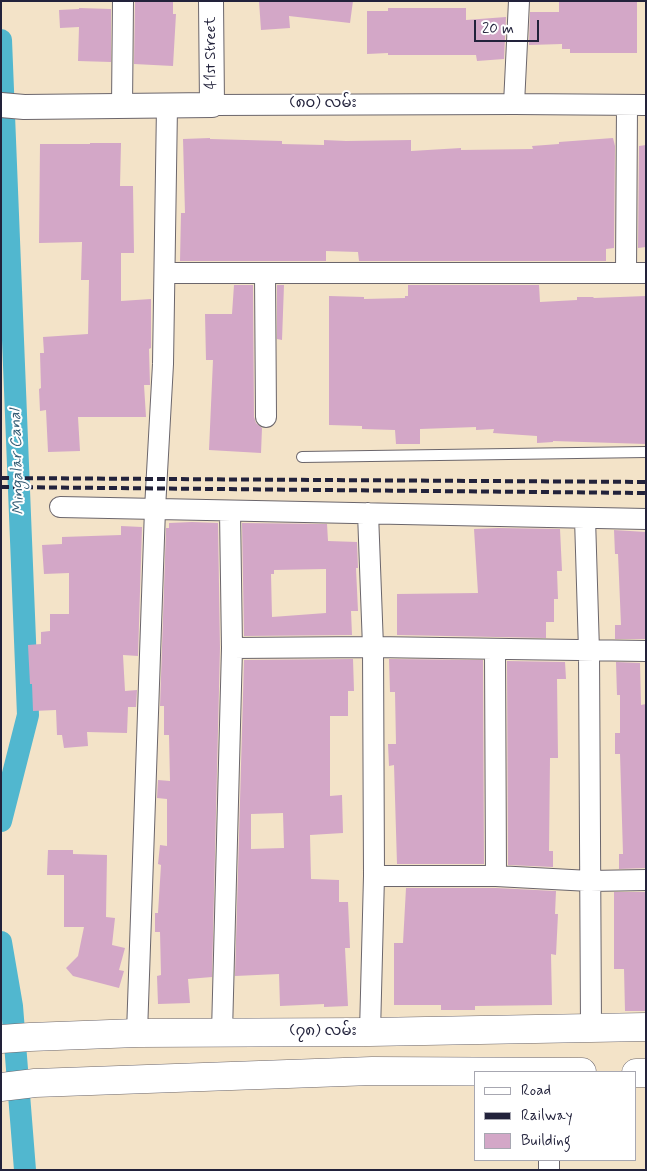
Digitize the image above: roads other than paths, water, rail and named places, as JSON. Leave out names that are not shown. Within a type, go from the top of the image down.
[{"type":"main road","name":"(၇၈) လမ်း","points":[[1,1040],[136,1033],[370,1032],[646,1027]]},
{"type":"main road","points":[[1,1087],[35,1083],[372,1071],[474,1072]]},
{"type":"street","points":[[122,106],[123,1]]},
{"type":"street","name":"41st Street","points":[[211,1],[212,105]]},
{"type":"street","points":[[514,104],[519,1]]},
{"type":"street","points":[[165,273],[636,273],[636,105]]},
{"type":"street","name":"(၈၀) လမ်း","points":[[13,106],[636,105]]},
{"type":"street","points":[[136,1033],[155,509],[163,364],[167,106]]},
{"type":"street","points":[[265,273],[266,417]]},
{"type":"street","points":[[60,507],[646,520]]},
{"type":"street","points":[[222,1032],[232,648],[230,511]]},
{"type":"street","points":[[368,513],[373,648],[374,876],[370,1032]]},
{"type":"street","points":[[584,518],[589,651],[591,1027]]},
{"type":"street","points":[[232,648],[646,651]]},
{"type":"street","points":[[495,650],[496,876]]},
{"type":"street","points":[[374,876],[496,876],[646,880]]},
{"type":"lane","points":[[302,457],[646,452]]},
{"type":"waterway","name":"Mingalar Canal","points":[[1,40],[28,715],[1,821]]},
{"type":"waterway","name":"Mingalar Canal","points":[[1,942],[12,1006],[25,1170]]},
{"type":"railway","points":[[1,478],[646,482]]},
{"type":"railway","points":[[1,487],[646,493]]}]
